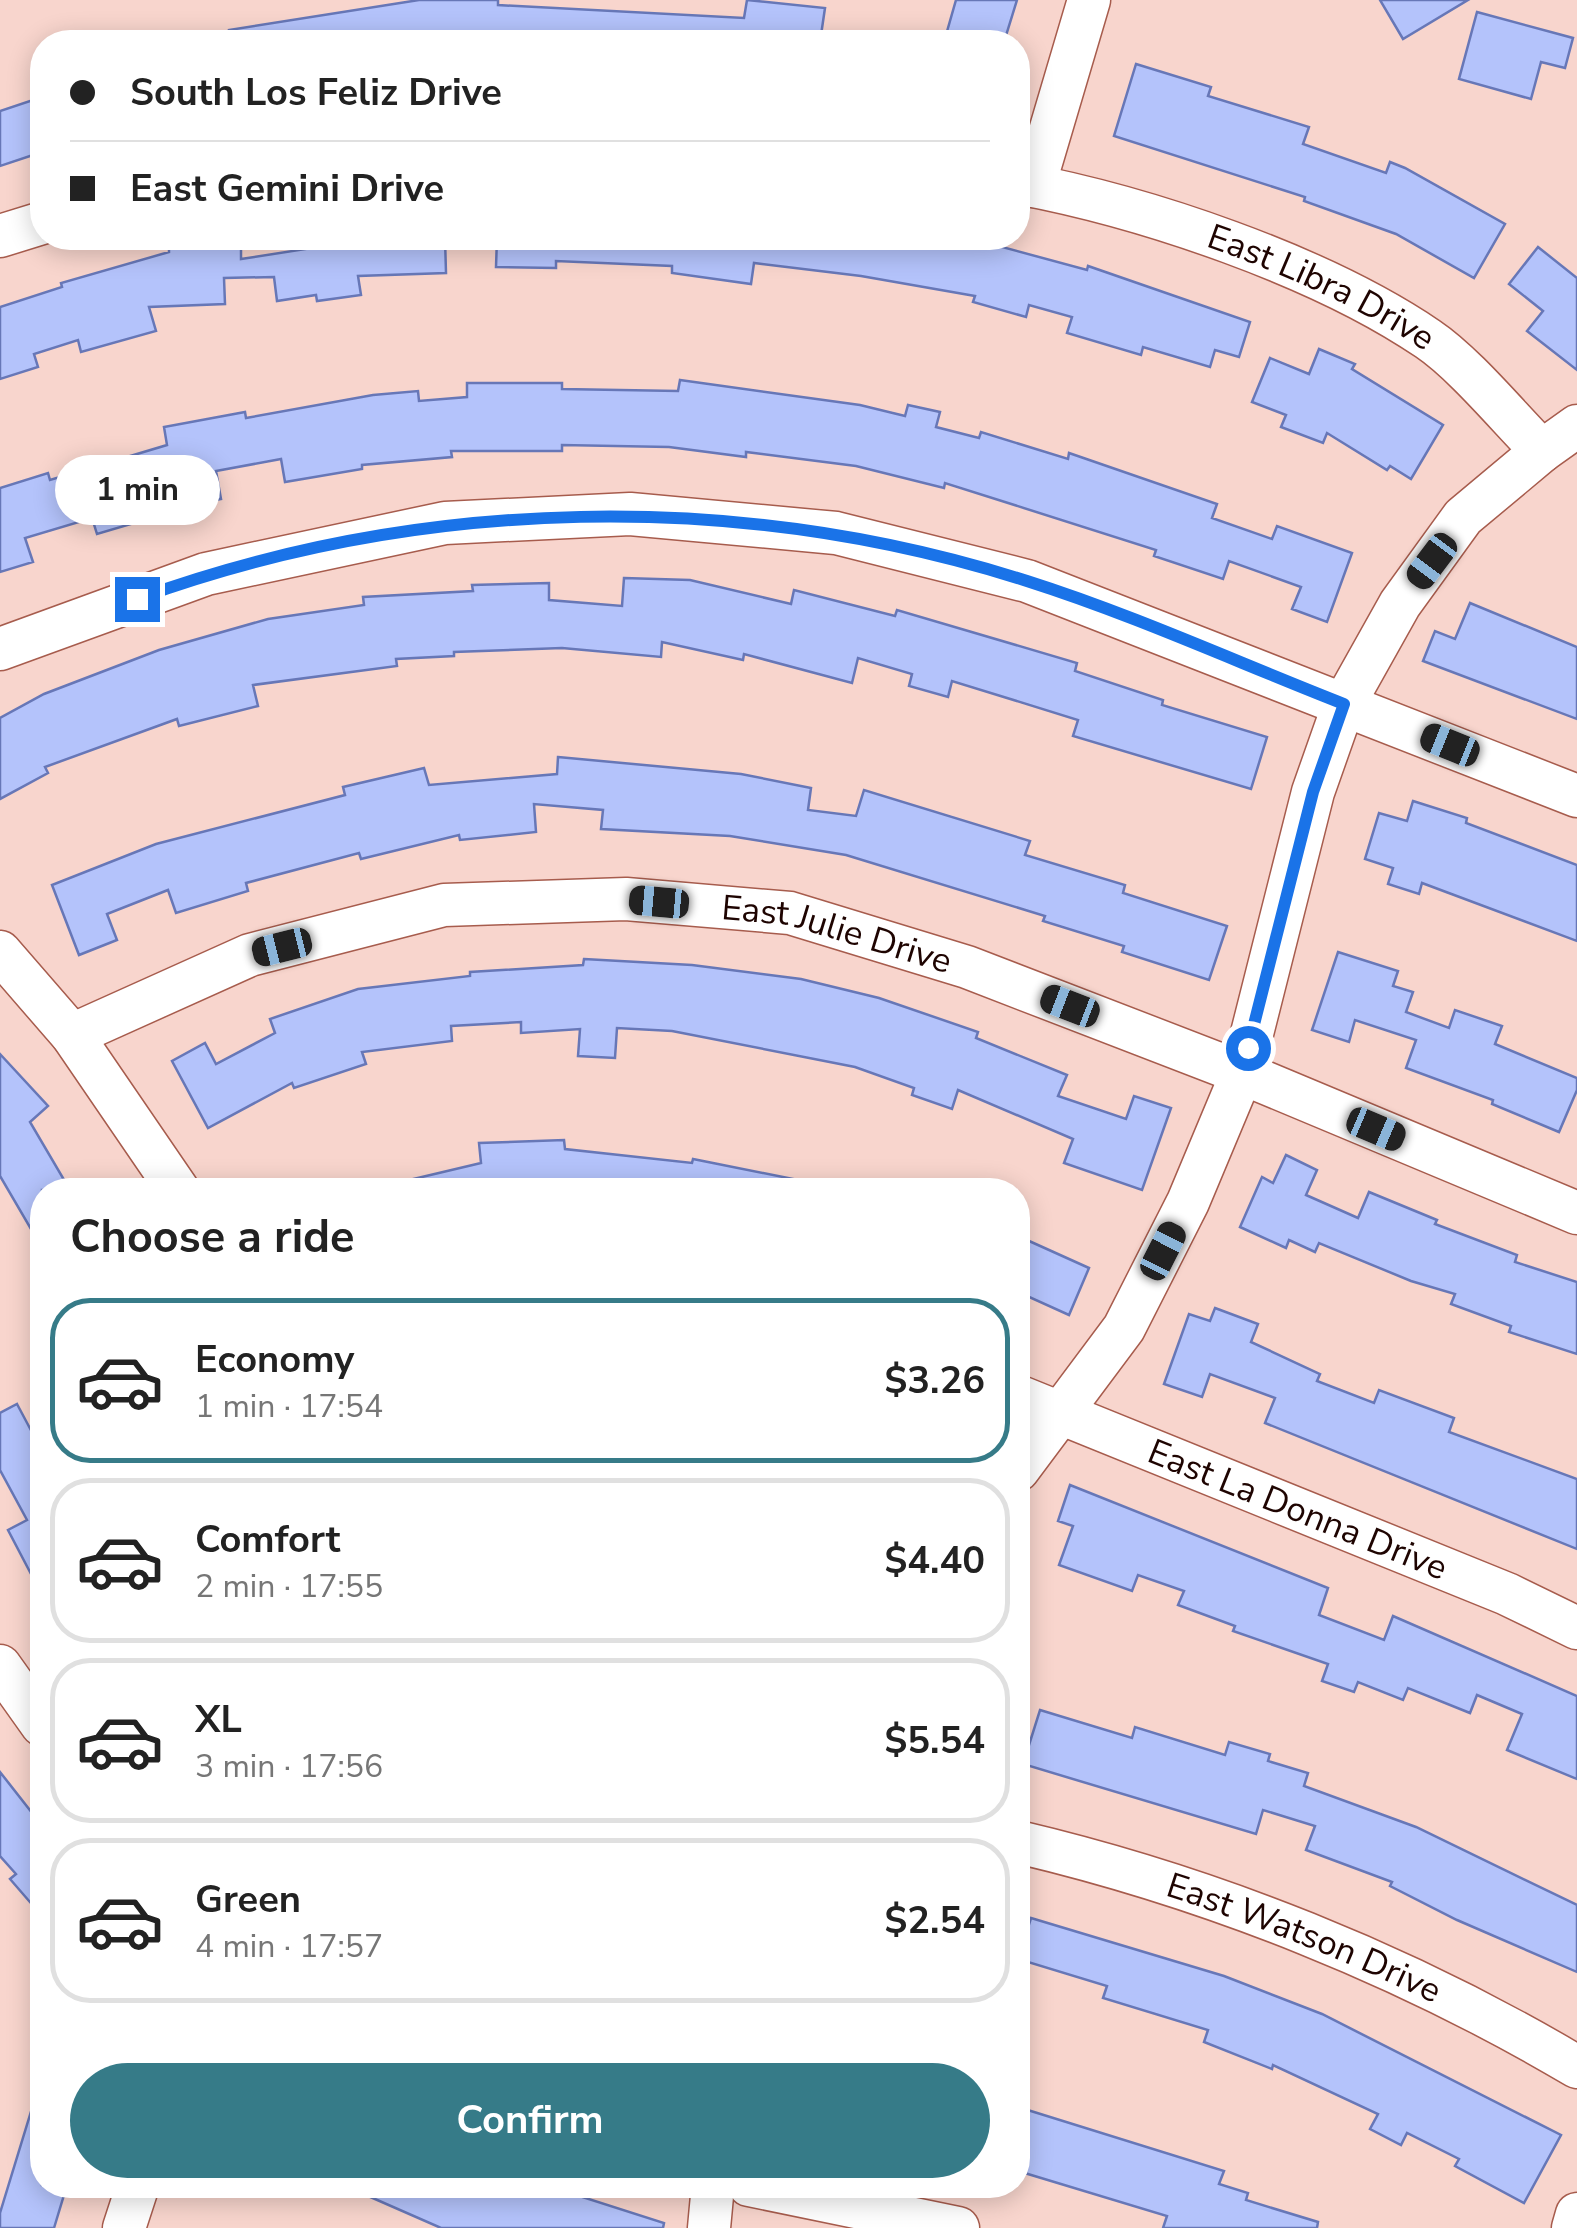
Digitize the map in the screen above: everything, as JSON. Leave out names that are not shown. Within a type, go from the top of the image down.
[{"type":"street","points":[[1030,173],[1090,0]]},
{"type":"street","name":"East Libra Drive","points":[[1030,186],[1183,224],[1316,280],[1430,340],[1542,450]]},
{"type":"street","points":[[0,236],[30,226]]},
{"type":"street","points":[[1030,1454],[1124,1328],[1188,1202],[1242,1073],[1313,792],[1344,704],[1400,604],[1463,518],[1542,450],[1577,426]]},
{"type":"street","points":[[0,649],[206,574],[444,523],[630,514],[836,534],[1027,580],[1577,796]]},
{"type":"street","name":"East Julie Drive","points":[[72,1035],[250,955],[444,906],[626,899],[790,912],[967,967],[1242,1073],[1577,1213]]},
{"type":"street","points":[[0,952],[72,1035],[170,1178]]},
{"type":"street","name":"East La Donna Drive","points":[[1030,1401],[1507,1594],[1577,1628]]},
{"type":"street","points":[[0,1666],[30,1708]]},
{"type":"street","name":"East Watson Drive","points":[[1030,1845],[1173,1886],[1334,1946],[1488,2014],[1577,2067]]},
{"type":"street","points":[[124,2228],[134,2198]]},
{"type":"street","points":[[709,2228],[712,2198]]},
{"type":"street","points":[[812,2198],[958,2228]]},
{"type":"street","points":[[1573,2228],[1577,2214]]},
{"type":"building","points":[[419,0],[498,0],[498,5],[744,18],[747,0],[825,8],[822,30],[229,30]]},
{"type":"building","points":[[956,0],[1017,0],[1008,30],[947,30]]},
{"type":"building","points":[[1380,0],[1468,0],[1403,39]]},
{"type":"building","points":[[1477,12],[1573,38],[1565,68],[1541,62],[1531,99],[1459,79]]},
{"type":"building","points":[[1136,64],[1211,87],[1208,96],[1309,127],[1303,144],[1386,173],[1390,162],[1405,168],[1505,224],[1474,278],[1396,234],[1304,201],[1305,197],[1114,136]]},
{"type":"building","points":[[30,101],[30,156],[0,166],[0,111]]},
{"type":"building","points":[[1538,247],[1577,278],[1577,370],[1527,331],[1543,311],[1509,284]]},
{"type":"building","points":[[169,250],[241,250],[241,259],[299,250],[445,250],[446,273],[358,276],[361,295],[317,301],[316,295],[277,301],[274,277],[224,278],[225,304],[149,307],[156,331],[81,352],[78,340],[34,354],[38,367],[0,379],[0,307],[62,287],[61,283]]},
{"type":"building","points":[[497,250],[1013,250],[1087,270],[1088,266],[1250,322],[1239,357],[1215,350],[1210,367],[1143,347],[1141,355],[1067,333],[1072,317],[1029,305],[1026,317],[973,302],[975,296],[861,276],[754,263],[751,284],[672,273],[672,266],[556,261],[556,268],[496,267]]},
{"type":"building","points":[[1319,349],[1355,364],[1352,369],[1443,425],[1411,479],[1390,466],[1387,470],[1327,433],[1323,443],[1281,427],[1286,415],[1252,402],[1270,358],[1309,374]]},
{"type":"building","points":[[680,380],[860,405],[905,416],[908,405],[940,412],[936,427],[979,438],[981,432],[1068,459],[1069,453],[1217,504],[1212,518],[1272,539],[1277,526],[1352,553],[1327,622],[1292,609],[1301,587],[1229,561],[1223,579],[1154,556],[1156,550],[945,483],[944,488],[856,466],[746,452],[746,457],[669,447],[562,445],[562,451],[451,451],[452,457],[362,465],[362,469],[285,482],[281,459],[216,471],[221,499],[164,510],[165,514],[97,534],[92,518],[25,538],[33,562],[0,572],[0,488],[48,473],[50,480],[167,445],[164,427],[245,412],[246,418],[373,395],[418,391],[419,401],[467,397],[467,383],[562,383],[562,389],[678,391]]},
{"type":"building","points":[[624,578],[690,580],[791,604],[794,590],[895,616],[897,610],[1077,663],[1075,671],[1163,700],[1162,705],[1267,737],[1251,789],[1073,736],[1078,720],[952,681],[948,697],[909,686],[912,674],[858,658],[852,683],[744,654],[743,660],[662,642],[661,657],[562,648],[454,652],[454,656],[396,659],[397,666],[253,685],[258,706],[179,726],[177,719],[45,767],[48,773],[0,799],[0,718],[44,694],[159,650],[268,619],[364,605],[363,597],[473,591],[472,585],[549,583],[549,600],[622,606]]},
{"type":"building","points":[[1470,603],[1577,647],[1577,719],[1423,661],[1435,631],[1455,639]]},
{"type":"building","points":[[558,757],[741,774],[811,788],[808,810],[856,816],[864,790],[1030,841],[1025,855],[1125,885],[1123,893],[1227,926],[1209,980],[1122,952],[1124,946],[1043,921],[1045,916],[846,855],[730,836],[601,829],[603,810],[534,804],[536,832],[460,840],[459,835],[361,859],[359,853],[246,883],[248,891],[176,913],[168,890],[107,914],[117,940],[79,955],[52,885],[156,844],[345,795],[343,787],[424,768],[429,785],[557,774]]},
{"type":"building","points":[[1413,801],[1467,818],[1466,823],[1577,865],[1577,941],[1422,883],[1419,894],[1388,884],[1393,868],[1365,859],[1379,813],[1407,821]]},
{"type":"building","points":[[1338,952],[1398,971],[1393,986],[1413,992],[1406,1012],[1449,1028],[1455,1010],[1502,1026],[1495,1044],[1577,1078],[1577,1090],[1559,1132],[1492,1104],[1493,1100],[1406,1068],[1416,1040],[1355,1020],[1349,1042],[1312,1030]]},
{"type":"building","points":[[584,959],[692,965],[801,979],[879,998],[978,1032],[976,1038],[1067,1075],[1058,1096],[1126,1119],[1134,1096],[1171,1108],[1142,1190],[1064,1163],[1073,1139],[958,1090],[952,1109],[912,1095],[914,1088],[855,1067],[672,1031],[617,1028],[615,1058],[578,1056],[580,1029],[521,1033],[521,1022],[451,1026],[452,1041],[362,1052],[366,1064],[294,1088],[292,1083],[208,1128],[172,1061],[205,1043],[216,1064],[275,1033],[270,1019],[358,989],[470,976],[470,972],[583,965]]},
{"type":"building","points":[[0,1054],[48,1106],[30,1122],[63,1178],[30,1178],[30,1227],[0,1176]]},
{"type":"building","points":[[564,1140],[565,1149],[692,1163],[693,1159],[788,1178],[418,1178],[481,1163],[479,1143]]},
{"type":"building","points":[[1286,1155],[1317,1170],[1306,1195],[1358,1218],[1369,1192],[1437,1220],[1435,1224],[1517,1255],[1515,1262],[1577,1282],[1577,1354],[1509,1332],[1511,1326],[1451,1304],[1455,1294],[1411,1281],[1319,1243],[1315,1252],[1289,1240],[1286,1248],[1240,1227],[1262,1177],[1273,1183]]},
{"type":"building","points":[[1030,1241],[1089,1268],[1069,1315],[1030,1297]]},
{"type":"building","points":[[1215,1308],[1258,1324],[1251,1342],[1320,1374],[1317,1381],[1374,1403],[1379,1390],[1454,1418],[1449,1432],[1577,1479],[1577,1549],[1265,1423],[1275,1398],[1210,1374],[1202,1397],[1164,1384],[1189,1314],[1210,1321]]},
{"type":"building","points":[[17,1404],[30,1428],[30,1572],[8,1530],[27,1520],[0,1470],[0,1413]]},
{"type":"building","points":[[1070,1485],[1328,1588],[1319,1615],[1384,1640],[1393,1616],[1577,1696],[1577,1779],[1507,1750],[1522,1714],[1477,1695],[1470,1713],[1408,1688],[1403,1700],[1358,1682],[1354,1692],[1322,1681],[1328,1664],[1233,1631],[1235,1626],[1178,1605],[1184,1591],[1138,1575],[1132,1591],[1059,1565],[1073,1526],[1058,1521]]},
{"type":"building","points":[[1040,1710],[1132,1738],[1135,1727],[1225,1755],[1229,1742],[1270,1754],[1268,1761],[1308,1773],[1304,1786],[1416,1827],[1577,1905],[1577,1972],[1457,1920],[1390,1886],[1392,1882],[1306,1850],[1315,1826],[1263,1810],[1256,1834],[1030,1766],[1030,1742]]},
{"type":"building","points":[[0,1772],[30,1810],[30,1902],[10,1879],[16,1874],[0,1856]]},
{"type":"building","points":[[1031,1918],[1224,1976],[1322,2014],[1561,2135],[1524,2203],[1455,2166],[1459,2159],[1407,2133],[1401,2145],[1370,2129],[1378,2114],[1273,2065],[1272,2069],[1204,2042],[1208,2030],[1103,1998],[1107,1986],[1030,1963]]},
{"type":"building","points":[[1030,2111],[1224,2171],[1219,2184],[1248,2193],[1246,2200],[1318,2222],[1317,2228],[1163,2228],[1167,2216],[1030,2175]]},
{"type":"building","points":[[30,2115],[30,2198],[63,2198],[54,2228],[0,2228],[0,2213]]},
{"type":"building","points":[[373,2198],[586,2198],[664,2223],[663,2228],[441,2228]]},
{"type":"route","points":[[137,599],[206,574],[444,523],[630,514],[836,534],[1027,580],[1344,704],[1313,792],[1248,1048]]}]
